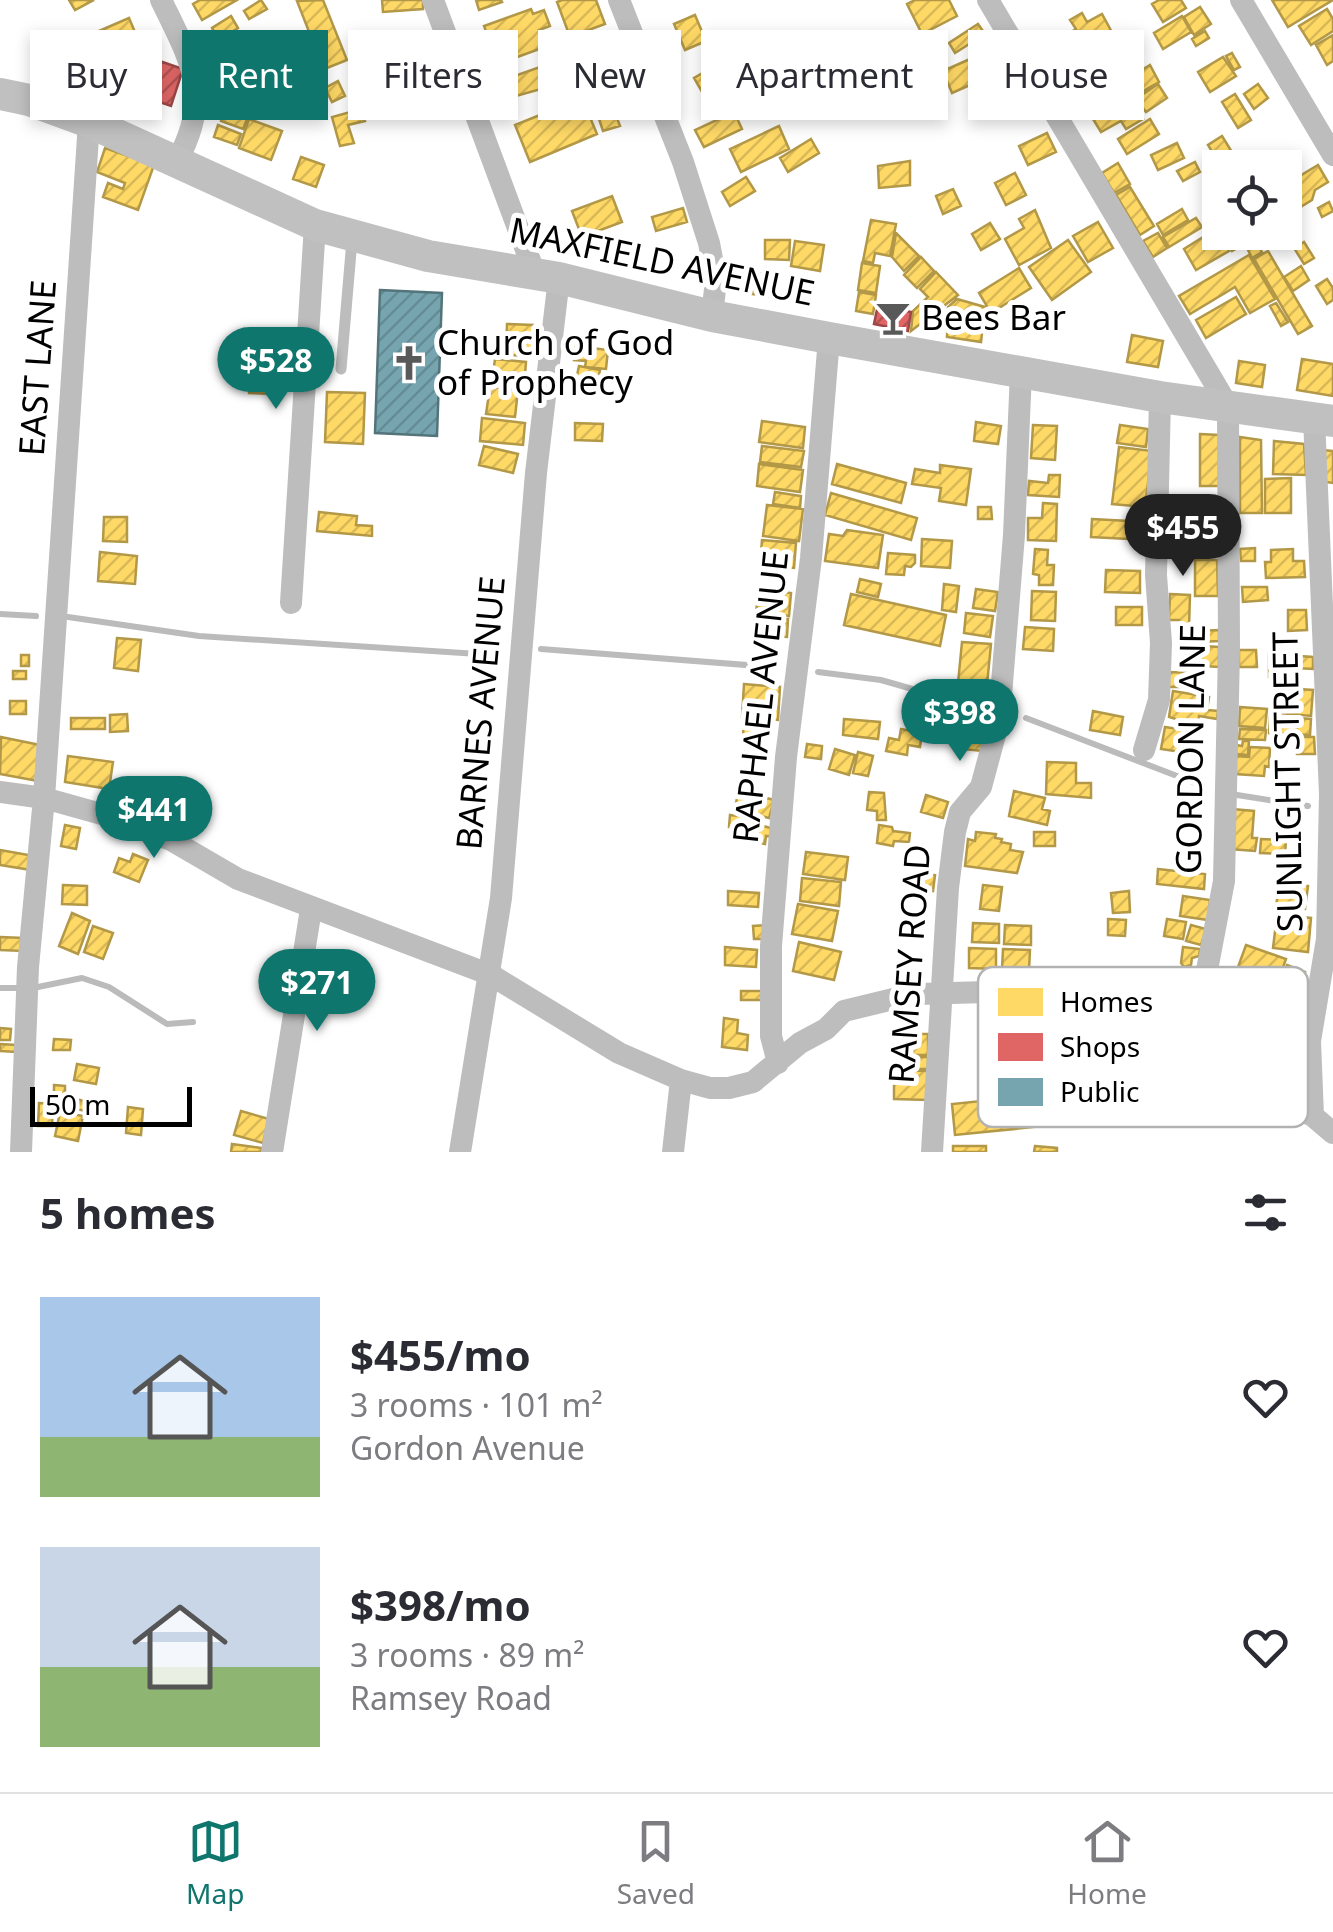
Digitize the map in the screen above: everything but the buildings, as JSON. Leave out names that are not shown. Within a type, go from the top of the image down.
[{"type":"main road","name":"MAXFIELD AVENUE","points":[[0,94],[89,122],[315,225],[428,256],[547,276],[712,316],[829,338],[1160,397],[1324,420]]},
{"type":"street","points":[[161,0],[183,46],[198,97],[188,141],[177,162]]},
{"type":"street","points":[[433,0],[547,276]]},
{"type":"street","points":[[620,0],[709,243],[716,280],[712,316]]},
{"type":"street","points":[[988,0],[1228,406]]},
{"type":"street","points":[[1241,0],[1333,155]]},
{"type":"street","name":"EAST LANE","points":[[21,1152],[28,988],[89,122]]},
{"type":"street","points":[[291,603],[315,225]]},
{"type":"street","name":"BARNES AVENUE","points":[[460,1152],[501,898],[536,473],[547,276]]},
{"type":"street","name":"RAPHAEL AVENUE","points":[[778,1062],[771,1036],[771,946],[786,757],[812,558],[829,338]]},
{"type":"street","name":"RAMSEY ROAD","points":[[932,1152],[955,832],[960,812],[981,787],[999,720],[1014,536],[1020,372]]},
{"type":"street","points":[[1144,750],[1159,700],[1161,643],[1156,575],[1160,397]]},
{"type":"street","name":"GORDON LANE","points":[[1208,967],[1224,881],[1229,651],[1228,406]]},
{"type":"street","name":"SUNLIGHT STREET","points":[[1313,1116],[1310,1042],[1327,939],[1330,794],[1324,420]]},
{"type":"street","points":[[0,792],[44,798],[112,817],[172,840],[238,879],[491,974],[619,1053],[710,1088],[753,1082],[844,1011],[914,994],[978,994]]},
{"type":"street","points":[[272,1152],[311,908]]},
{"type":"street","points":[[674,1152],[681,1080]]},
{"type":"street","points":[[1308,1114],[1333,1133]]},
{"type":"lane","points":[[340,368],[352,235]]},
{"type":"waterway","points":[[0,614],[36,616]]},
{"type":"waterway","points":[[68,617],[199,636],[494,655]]},
{"type":"waterway","points":[[541,649],[772,667]]},
{"type":"waterway","points":[[818,672],[881,680],[978,703]]},
{"type":"waterway","points":[[1026,718],[1203,786]]},
{"type":"waterway","points":[[1237,795],[1308,806]]},
{"type":"waterway","points":[[33,988],[82,978],[109,987],[167,1024],[193,1022]]},
{"type":"waterway","points":[[0,988],[21,988]]},
{"type":"place","name":"Bees Bar","points":[[893,318]]},
{"type":"place","name":"Church of God of Prophecy","points":[[409,363]]}]
